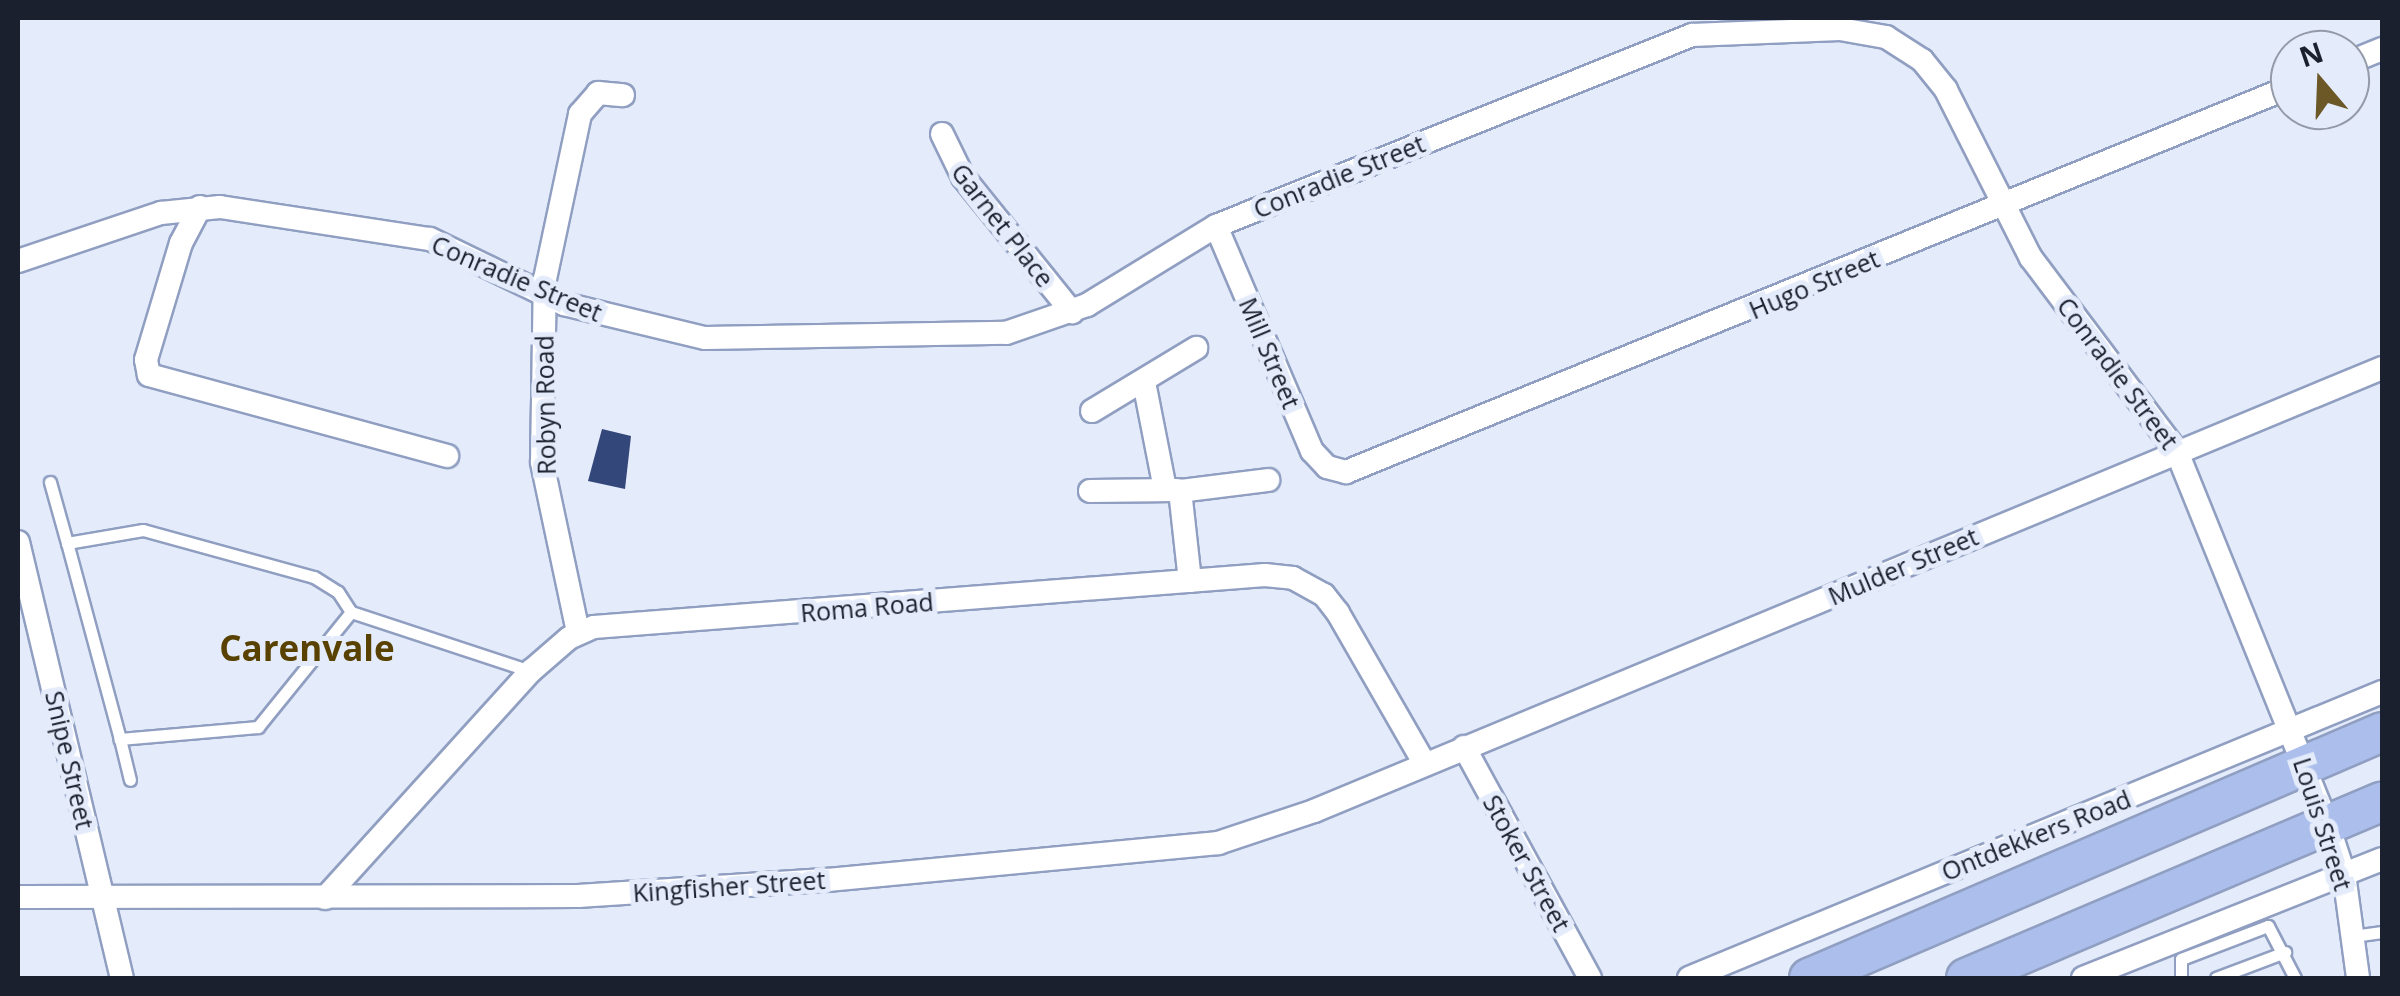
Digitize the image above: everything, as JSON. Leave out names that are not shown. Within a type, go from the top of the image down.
[{"type":"main road","name":"Ontdekkers Road","points":[[1808,978],[2298,747],[2382,732]]},
{"type":"main road","points":[[1966,978],[2382,802]]},
{"type":"street","name":"Conradie Street","points":[[18,261],[161,212],[200,207],[430,239],[545,294],[632,324],[729,341],[988,335],[1027,330],[1072,312],[1216,226],[1663,45],[1705,32],[1858,30],[1886,37],[1922,60],[1946,90],[2000,207],[2031,258],[2177,452],[2298,747]]},
{"type":"street","name":"Robyn Road","points":[[578,632],[542,462],[545,294],[580,114],[598,93],[623,95]]},
{"type":"street","name":"Hugo Street","points":[[1336,471],[1362,468],[2270,95]]},
{"type":"street","name":"Garnet Place","points":[[942,134],[957,168],[1072,312]]},
{"type":"street","points":[[200,207],[181,243],[146,360],[148,375],[447,456]]},
{"type":"street","name":"Mill Street","points":[[1216,226],[1312,451],[1336,471]]},
{"type":"street","points":[[1092,411],[1196,348]]},
{"type":"street","name":"Mulder Street","points":[[1424,762],[2382,368]]},
{"type":"street","points":[[1144,382],[1190,581]]},
{"type":"street","points":[[1090,491],[1172,490],[1268,480]]},
{"type":"street","name":"Snipe Street","points":[[18,542],[122,978]]},
{"type":"street","name":"Roma Road","points":[[578,632],[1265,575],[1293,578],[1324,595],[1424,762]]},
{"type":"street","points":[[325,898],[531,671],[578,632]]},
{"type":"street","name":"Ontdekkers Road","points":[[1688,978],[2298,747],[2382,692]]},
{"type":"street","name":"Stoker Street","points":[[1464,747],[1590,978]]},
{"type":"street","name":"Louis Street","points":[[2298,747],[2344,874],[2358,978]]},
{"type":"street","name":"Kingfisher Street","points":[[18,898],[578,896],[1200,846],[1314,811],[1424,762]]},
{"type":"street","points":[[2083,978],[2113,973],[2382,859]]},
{"type":"lane","points":[[50,482],[130,780]]},
{"type":"lane","points":[[67,543],[142,530],[314,576],[338,592],[351,612],[531,671]]},
{"type":"lane","points":[[120,739],[258,727],[351,612]]},
{"type":"lane","points":[[2181,978],[2181,958],[2264,926],[2275,929],[2295,978]]},
{"type":"lane","points":[[2353,936],[2382,932]]},
{"type":"lane","points":[[2216,978],[2285,952]]},
{"type":"building","points":[[602,429],[631,436],[625,489],[588,481]]},
{"type":"district","name":"Carenvale","points":[[307,648]]}]
